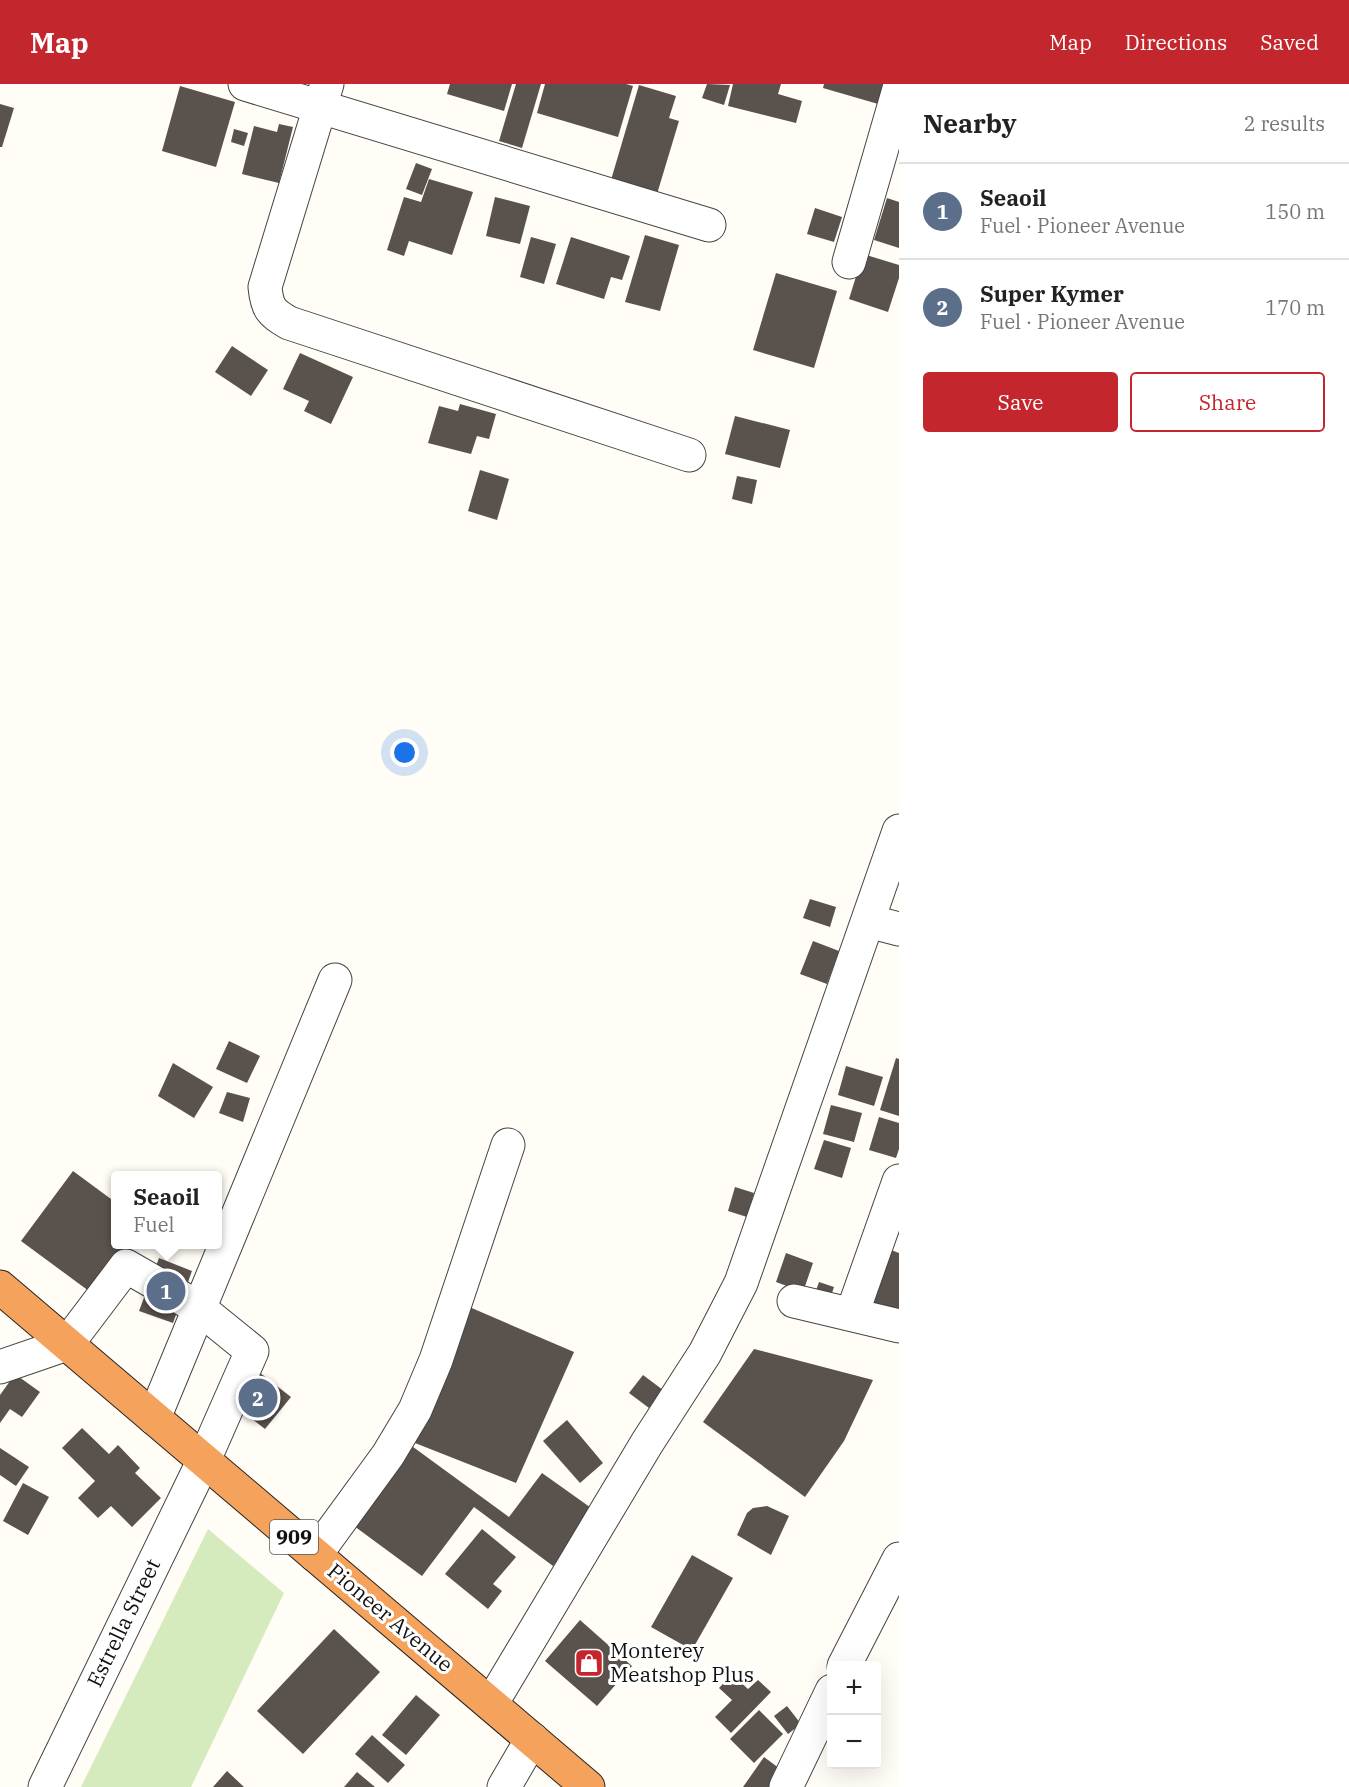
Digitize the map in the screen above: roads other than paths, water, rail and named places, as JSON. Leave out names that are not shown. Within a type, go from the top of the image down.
[{"type":"highway","name":"Pioneer Avenue","points":[[0,1287],[588,1787]]},
{"type":"street","points":[[245,84],[323,95],[709,225]]},
{"type":"street","points":[[849,262],[886,180],[899,90]]},
{"type":"street","points":[[323,95],[265,287],[266,303],[275,315],[289,323],[689,455]]},
{"type":"street","points":[[490,1704],[641,1453],[705,1353],[741,1284],[899,831]]},
{"type":"street","points":[[868,921],[899,929]]},
{"type":"street","points":[[154,1418],[335,980]]},
{"type":"street","points":[[315,1555],[388,1455],[415,1410],[436,1360],[508,1146]]},
{"type":"street","points":[[852,1314],[899,1181]]},
{"type":"street","points":[[0,1368],[67,1344],[126,1266],[199,1308]]},
{"type":"street","points":[[794,1301],[899,1326]]},
{"type":"street","name":"Estrella Street","points":[[45,1787],[204,1460],[252,1351],[199,1308]]},
{"type":"street","points":[[846,1661],[899,1559]]},
{"type":"street","points":[[786,1787],[827,1700]]},
{"type":"street","points":[[504,1787],[532,1738]]},
{"type":"place","name":"Seaoil","points":[[166,1291]]},
{"type":"place","name":"Super Kymer","points":[[258,1398]]},
{"type":"place","name":"Monterey Meatshop Plus","points":[[589,1663]]}]
